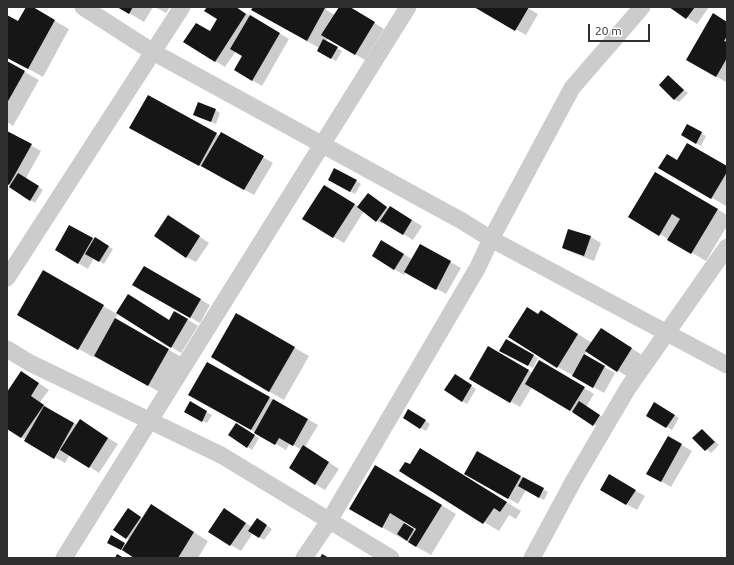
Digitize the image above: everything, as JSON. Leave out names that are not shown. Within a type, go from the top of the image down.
[{"type":"street","points":[[83,7],[153,52],[323,144],[462,221],[491,239],[727,365]]},
{"type":"street","points":[[7,278],[182,7]]},
{"type":"street","points":[[64,558],[151,421],[408,7]]},
{"type":"street","points":[[304,558],[329,521],[478,267],[491,239],[572,88],[642,7]]},
{"type":"street","points":[[532,558],[574,480],[628,388],[711,272],[727,246]]},
{"type":"street","points":[[7,349],[30,363],[221,456],[391,558]]},
{"type":"building","points":[[26,7],[33,7],[55,20],[28,69],[7,58],[7,15],[18,21]]},
{"type":"building","points":[[117,7],[133,7],[129,14]]},
{"type":"building","points":[[207,7],[236,7],[246,14],[215,62],[183,42],[196,23],[210,31],[217,19],[204,11]]},
{"type":"building","points":[[253,7],[325,8],[307,41],[251,10]]},
{"type":"building","points":[[339,7],[350,7],[375,22],[355,55],[321,35]]},
{"type":"building","points":[[474,7],[529,7],[515,31]]},
{"type":"building","points":[[669,7],[695,7],[686,19]]},
{"type":"building","points":[[713,13],[727,22],[727,36],[724,41],[727,42],[727,58],[716,77],[686,60]]},
{"type":"building","points":[[250,15],[280,33],[252,81],[234,70],[242,56],[230,49]]},
{"type":"building","points":[[323,39],[338,47],[331,59],[317,51]]},
{"type":"building","points":[[7,61],[25,71],[7,103]]},
{"type":"building","points":[[668,75],[684,90],[674,100],[659,85]]},
{"type":"building","points":[[148,95],[217,133],[199,166],[129,128]]},
{"type":"building","points":[[198,102],[216,109],[211,122],[193,115]]},
{"type":"building","points":[[687,124],[702,132],[696,144],[681,135]]},
{"type":"building","points":[[7,131],[32,144],[9,185],[7,184]]},
{"type":"building","points":[[221,132],[264,156],[244,190],[201,166]]},
{"type":"building","points":[[687,143],[727,166],[727,172],[711,199],[658,168],[667,154],[677,160]]},
{"type":"building","points":[[334,168],[357,180],[350,192],[328,180]]},
{"type":"building","points":[[655,172],[718,209],[691,254],[667,240],[680,219],[672,214],[659,236],[628,217]]},
{"type":"building","points":[[18,173],[39,186],[30,201],[9,187]]},
{"type":"building","points":[[324,185],[355,204],[333,238],[302,219]]},
{"type":"building","points":[[368,193],[387,207],[376,222],[357,207]]},
{"type":"building","points":[[390,206],[412,220],[403,235],[380,221]]},
{"type":"building","points":[[168,215],[200,236],[186,258],[154,236]]},
{"type":"building","points":[[69,225],[93,238],[78,264],[55,250]]},
{"type":"building","points":[[568,229],[591,236],[584,256],[562,248]]},
{"type":"building","points":[[95,237],[109,246],[99,262],[85,254]]},
{"type":"building","points":[[381,240],[404,254],[394,270],[372,256]]},
{"type":"building","points":[[420,244],[451,261],[436,290],[404,272]]},
{"type":"building","points":[[144,266],[201,299],[190,318],[132,285]]},
{"type":"building","points":[[43,270],[104,305],[78,350],[17,315]]},
{"type":"building","points":[[128,294],[169,320],[174,311],[188,319],[171,348],[116,313]]},
{"type":"building","points":[[527,307],[538,314],[541,310],[578,334],[557,368],[508,337]]},
{"type":"building","points":[[236,313],[295,347],[269,392],[211,357]]},
{"type":"building","points":[[115,318],[169,349],[148,386],[94,356]]},
{"type":"building","points":[[601,328],[632,348],[617,372],[585,351]]},
{"type":"building","points":[[506,339],[534,355],[528,366],[499,351]]},
{"type":"building","points":[[488,346],[529,370],[510,403],[469,379]]},
{"type":"building","points":[[584,354],[605,366],[593,388],[572,376]]},
{"type":"building","points":[[539,360],[585,387],[570,411],[525,384]]},
{"type":"building","points":[[207,362],[270,397],[251,430],[188,395]]},
{"type":"building","points":[[21,371],[39,383],[31,396],[44,405],[21,438],[7,429],[7,392]]},
{"type":"building","points":[[455,374],[472,385],[462,402],[444,390]]},
{"type":"building","points":[[273,399],[308,419],[293,446],[279,438],[275,445],[254,433]]},
{"type":"building","points":[[190,401],[207,411],[202,422],[184,412]]},
{"type":"building","points":[[579,401],[600,415],[593,426],[572,412]]},
{"type":"building","points":[[654,402],[675,415],[666,428],[646,416]]},
{"type":"building","points":[[44,406],[74,423],[54,459],[24,441]]},
{"type":"building","points":[[408,409],[426,420],[420,429],[403,418]]},
{"type":"building","points":[[80,419],[108,438],[89,468],[60,450]]},
{"type":"building","points":[[236,423],[255,435],[247,448],[228,435]]},
{"type":"building","points":[[702,429],[715,442],[705,451],[692,438]]},
{"type":"building","points":[[668,436],[682,444],[661,482],[646,474]]},
{"type":"building","points":[[303,445],[329,462],[315,485],[289,468]]},
{"type":"building","points":[[420,448],[507,502],[500,512],[494,508],[483,524],[399,471],[405,462],[410,464]]},
{"type":"building","points":[[477,451],[521,476],[508,499],[464,474]]},
{"type":"building","points":[[375,465],[442,505],[416,547],[408,542],[416,529],[390,513],[382,528],[349,509]]},
{"type":"building","points":[[609,474],[636,490],[626,505],[600,490]]},
{"type":"building","points":[[523,477],[544,488],[539,498],[518,486]]},
{"type":"building","points":[[151,504],[194,532],[178,558],[134,558],[122,550]]},
{"type":"building","points":[[128,508],[141,517],[126,539],[113,530]]},
{"type":"building","points":[[224,508],[246,523],[230,546],[208,532]]},
{"type":"building","points":[[257,518],[267,525],[259,538],[248,531]]},
{"type":"building","points":[[404,523],[414,529],[407,541],[397,534]]},
{"type":"building","points":[[111,535],[125,543],[121,550],[107,543]]},
{"type":"building","points":[[117,554],[124,558],[115,558]]},
{"type":"building","points":[[322,554],[329,558],[320,558]]}]
